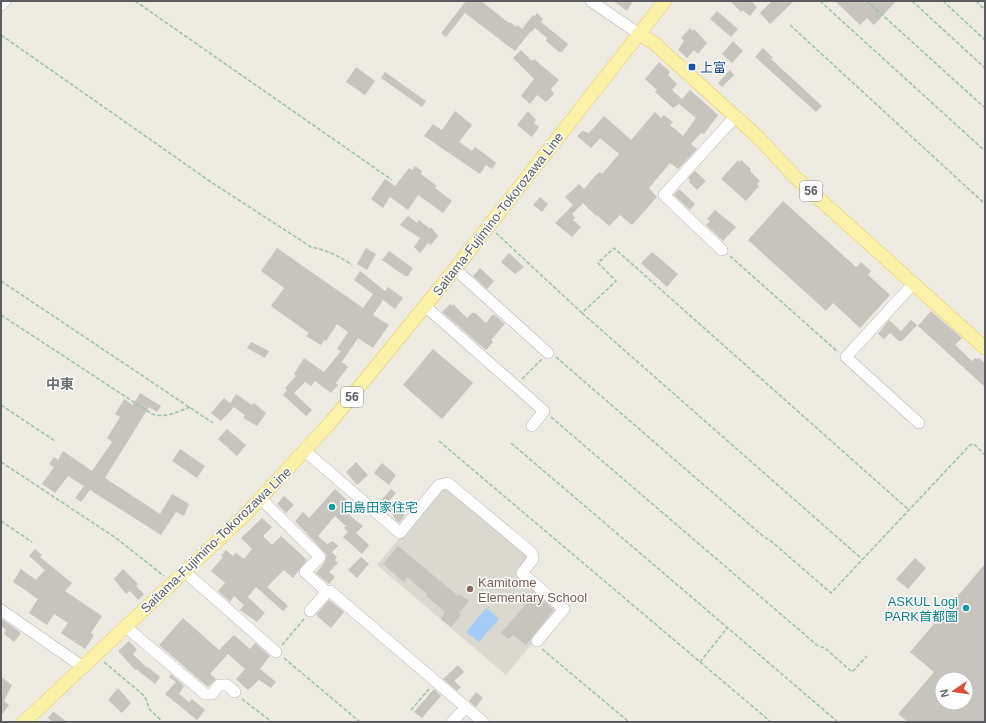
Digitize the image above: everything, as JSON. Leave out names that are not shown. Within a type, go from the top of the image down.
[{"type":"main road","name":"Saitama-Fujimino-Tokorozawa Line","points":[[24,722],[261,499],[305,451],[455,269],[665,1]]},
{"type":"main road","name":"56","points":[[639,34],[654,43],[759,138],[795,176],[985,348]]},
{"type":"street","points":[[1,5],[5,1]]},
{"type":"street","points":[[591,1],[639,34]]},
{"type":"street","points":[[722,250],[664,195],[735,117]]},
{"type":"street","points":[[455,269],[548,353]]},
{"type":"street","points":[[914,283],[846,357],[919,423]]},
{"type":"street","points":[[425,306],[544,411],[532,426]]},
{"type":"street","points":[[305,451],[400,533],[439,485],[448,483],[532,553],[533,559],[522,574],[564,609],[537,641]]},
{"type":"street","points":[[261,499],[320,557],[305,572],[327,592],[330,591],[483,722]]},
{"type":"street","points":[[185,572],[276,652]]},
{"type":"street","points":[[310,611],[327,592]]},
{"type":"street","points":[[1,610],[84,667]]},
{"type":"street","points":[[126,627],[205,694],[212,694],[219,685],[227,685],[235,692]]},
{"type":"street","points":[[452,722],[466,707]]},
{"type":"path","points":[[135,1],[392,180]]},
{"type":"path","points":[[820,1],[985,150]]},
{"type":"path","points":[[868,1],[985,108]]},
{"type":"path","points":[[912,1],[985,68]]},
{"type":"path","points":[[943,1],[985,40]]},
{"type":"path","points":[[976,1],[985,10]]},
{"type":"path","points":[[790,26],[985,204]]},
{"type":"path","points":[[1,35],[212,182],[311,247],[327,250],[341,257],[352,265]]},
{"type":"path","points":[[488,227],[582,313],[862,560]]},
{"type":"path","points":[[582,313],[616,281],[598,263],[614,248],[909,510]]},
{"type":"path","points":[[722,250],[842,357],[846,357]]},
{"type":"path","points":[[1,281],[213,423]]},
{"type":"path","points":[[1,315],[158,417],[169,415],[191,407]]},
{"type":"path","points":[[516,386],[548,353],[557,357],[725,504],[764,537],[771,541],[831,593],[970,445],[974,444],[985,455]]},
{"type":"path","points":[[1,405],[55,442]]},
{"type":"path","points":[[544,411],[818,646],[825,648],[852,672],[867,656]]},
{"type":"path","points":[[439,441],[771,722]]},
{"type":"path","points":[[511,443],[838,722]]},
{"type":"path","points":[[1,462],[116,538],[146,560],[149,565],[174,582]]},
{"type":"path","points":[[1,521],[32,542]]},
{"type":"path","points":[[310,611],[276,652],[360,722]]},
{"type":"path","points":[[700,662],[728,627]]},
{"type":"path","points":[[537,641],[540,647],[629,722]]},
{"type":"path","points":[[96,655],[145,697],[150,710],[163,722]]},
{"type":"path","points":[[411,710],[434,681]]},
{"type":"path","points":[[235,692],[272,722]]},
{"type":"shaded area","name":"Kamitome Elementary School","points":[[449,486],[530,555],[519,574],[558,608],[558,612],[506,675],[377,565],[441,488]]},
{"type":"water","points":[[486,608],[499,619],[479,642],[466,632]]},
{"type":"building","points":[[466,1],[481,1],[509,23],[510,22],[516,27],[517,25],[522,29],[533,15],[535,16],[537,13],[543,19],[541,22],[568,44],[562,52],[559,52],[546,41],[547,38],[535,28],[515,51],[465,13],[446,37],[441,33]]},
{"type":"building","points":[[614,1],[633,1],[627,11]]},
{"type":"building","points":[[730,1],[751,1],[757,7],[750,16],[742,10],[741,12]]},
{"type":"building","points":[[772,1],[794,1],[770,24],[760,13]]},
{"type":"building","points":[[835,1],[896,1],[874,25],[867,18],[860,25]]},
{"type":"building","points":[[717,11],[738,29],[731,37],[710,19]]},
{"type":"building","points":[[690,28],[693,31],[694,29],[707,43],[698,54],[694,50],[687,58],[678,50],[684,41],[681,38]]},
{"type":"building","points":[[733,41],[743,51],[732,63],[722,54]]},
{"type":"building","points":[[763,48],[773,58],[771,59],[822,106],[816,112],[755,57]]},
{"type":"building","points":[[521,50],[532,61],[534,59],[559,80],[551,89],[554,94],[546,102],[537,95],[530,104],[521,96],[534,79],[513,58]]},
{"type":"building","points":[[659,62],[670,72],[668,75],[677,84],[672,90],[682,99],[690,90],[718,115],[704,134],[701,133],[691,144],[697,149],[678,169],[670,163],[649,188],[657,197],[632,225],[620,215],[609,226],[583,203],[572,214],[575,218],[573,220],[581,227],[572,237],[555,223],[573,205],[565,197],[579,184],[584,189],[595,176],[600,172],[602,174],[619,154],[600,138],[591,148],[577,136],[582,131],[589,133],[604,116],[631,140],[655,112],[661,118],[664,115],[673,122],[670,125],[683,136],[696,118],[679,104],[673,108],[655,92],[657,90],[645,79]]},
{"type":"building","points":[[356,67],[375,81],[365,95],[346,82]]},
{"type":"building","points":[[730,70],[734,75],[722,87],[718,83]]},
{"type":"building","points":[[385,72],[426,101],[422,107],[381,78]]},
{"type":"building","points":[[455,111],[472,125],[459,142],[472,151],[475,147],[490,158],[496,163],[492,169],[486,165],[480,174],[424,136],[433,124],[442,130]]},
{"type":"building","points":[[528,111],[536,120],[534,123],[539,127],[532,137],[517,125]]},
{"type":"building","points":[[738,160],[739,162],[741,160],[751,169],[750,171],[760,181],[757,184],[759,186],[746,201],[721,179]]},
{"type":"building","points":[[415,166],[422,171],[421,174],[437,186],[435,188],[452,201],[443,213],[418,195],[408,210],[390,197],[383,208],[371,199],[385,179],[395,186],[409,168],[412,170]]},
{"type":"building","points":[[695,171],[706,181],[697,190],[689,182],[690,180],[688,178]]},
{"type":"building","points":[[679,189],[695,204],[690,210],[674,195]]},
{"type":"building","points":[[540,197],[548,204],[542,212],[533,205]]},
{"type":"building","points":[[783,201],[856,267],[861,262],[871,271],[868,275],[890,295],[860,328],[833,303],[826,311],[748,240]]},
{"type":"building","points":[[715,210],[736,227],[723,241],[706,225],[710,221],[707,219]]},
{"type":"building","points":[[408,216],[417,223],[419,220],[430,229],[431,227],[438,236],[431,245],[428,243],[420,253],[414,247],[420,238],[400,225]]},
{"type":"building","points":[[277,248],[363,308],[373,294],[354,280],[360,271],[385,291],[388,287],[403,298],[395,309],[383,300],[373,315],[389,325],[373,348],[358,338],[342,362],[348,367],[336,383],[338,385],[331,393],[315,381],[311,386],[305,382],[294,393],[312,410],[306,416],[283,395],[287,390],[285,388],[296,376],[294,374],[304,358],[324,372],[341,351],[337,349],[348,332],[337,324],[326,341],[324,340],[321,345],[306,336],[309,333],[271,306],[284,288],[261,271]]},
{"type":"building","points":[[366,248],[376,254],[367,270],[357,264]]},
{"type":"building","points":[[389,251],[413,268],[408,276],[405,276],[382,260]]},
{"type":"building","points":[[652,252],[678,274],[667,287],[641,263]]},
{"type":"building","points":[[509,253],[524,267],[515,274],[501,262]]},
{"type":"building","points":[[480,268],[494,281],[487,289],[473,276]]},
{"type":"building","points":[[450,304],[452,306],[453,304],[467,318],[472,313],[475,313],[486,323],[492,315],[495,315],[505,324],[491,340],[493,342],[486,350],[442,312]]},
{"type":"building","points":[[931,311],[962,338],[955,345],[972,361],[975,358],[979,358],[985,363],[985,387],[918,326]]},
{"type":"building","points":[[889,320],[901,331],[911,320],[917,325],[902,341],[899,341],[890,333],[884,339],[878,334]]},
{"type":"building","points":[[251,342],[269,351],[265,358],[247,348]]},
{"type":"building","points":[[433,349],[473,383],[442,419],[403,385]]},
{"type":"building","points":[[140,393],[161,406],[157,412],[149,407],[105,478],[160,514],[172,494],[189,504],[184,516],[176,512],[161,535],[90,490],[81,502],[75,498],[84,486],[68,476],[55,493],[42,484],[54,467],[49,464],[54,457],[58,460],[63,451],[92,471],[112,442],[107,438],[120,417],[115,414],[124,399],[133,405]]},
{"type":"building","points":[[236,394],[252,405],[254,403],[266,413],[257,426],[243,418],[245,415],[234,407],[221,421],[211,413],[224,398],[230,403]]},
{"type":"building","points":[[227,429],[246,445],[237,456],[218,439]]},
{"type":"building","points":[[180,449],[205,466],[197,478],[172,461]]},
{"type":"building","points":[[356,462],[368,475],[357,485],[346,472]]},
{"type":"building","points":[[382,463],[396,475],[389,485],[374,473]]},
{"type":"building","points":[[335,489],[348,501],[342,509],[363,526],[356,533],[369,545],[362,554],[343,537],[348,532],[344,528],[346,526],[335,516],[318,536],[327,544],[333,541],[338,546],[332,552],[337,557],[335,560],[338,563],[329,572],[335,577],[329,584],[316,573],[325,562],[327,555],[295,521],[303,512],[309,518]]},
{"type":"building","points":[[391,489],[396,493],[389,501],[405,515],[399,523],[393,515],[379,503]]},
{"type":"building","points":[[284,496],[294,505],[286,513],[277,504]]},
{"type":"building","points":[[262,518],[272,527],[263,536],[272,545],[281,536],[307,560],[293,578],[284,570],[267,587],[288,606],[283,611],[256,587],[248,597],[265,613],[257,622],[240,610],[244,605],[234,596],[230,602],[218,591],[225,583],[211,571],[223,557],[221,556],[226,550],[233,556],[236,553],[244,559],[252,549],[241,538]]},
{"type":"building","points":[[398,546],[458,596],[459,594],[469,601],[459,613],[461,615],[451,627],[441,619],[445,612],[426,596],[427,594],[407,577],[404,582],[383,564]]},
{"type":"building","points":[[35,549],[42,555],[40,557],[72,583],[65,591],[102,616],[91,633],[94,635],[85,649],[61,633],[68,623],[54,614],[47,625],[29,613],[38,599],[13,582],[21,569],[36,580],[45,570],[29,556]]},
{"type":"building","points":[[361,557],[369,564],[357,578],[348,570]]},
{"type":"building","points":[[915,558],[926,568],[908,589],[896,579]]},
{"type":"building","name":"ASKUL Logi PARK首都圏","points":[[985,564],[985,722],[908,722],[898,714],[934,672],[910,652]]},
{"type":"building","points":[[123,569],[138,584],[136,586],[144,594],[138,600],[130,591],[126,594],[114,579]]},
{"type":"building","points":[[537,595],[553,609],[526,645],[513,635],[509,639],[501,633],[533,596],[535,598]]},
{"type":"building","points":[[329,600],[344,612],[331,628],[316,615]]},
{"type":"building","points":[[183,618],[219,650],[234,635],[250,649],[255,643],[270,656],[260,669],[276,682],[271,688],[259,680],[248,690],[236,679],[245,669],[228,654],[210,674],[216,679],[208,687],[159,645]]},
{"type":"building","points":[[2,619],[21,633],[14,642],[4,634],[6,630],[1,626]]},
{"type":"building","points":[[129,641],[137,650],[133,654],[147,668],[148,667],[160,677],[155,684],[136,669],[135,670],[118,651]]},
{"type":"building","points":[[458,665],[464,672],[454,681],[461,687],[457,691],[443,679]]},
{"type":"building","points":[[171,674],[184,686],[179,694],[189,702],[192,699],[205,710],[197,720],[165,694],[176,682],[169,677]]},
{"type":"building","points":[[1,677],[12,685],[4,701],[9,705],[1,716]]},
{"type":"building","points":[[118,688],[131,703],[122,713],[108,700]]},
{"type":"building","points":[[434,689],[441,696],[422,718],[414,712]]},
{"type":"building","points":[[476,692],[483,698],[476,707],[469,701]]},
{"type":"building","points":[[53,712],[67,722],[53,722],[48,718]]},
{"type":"place","name":"上富","points":[[692,67]]},
{"type":"place","name":"旧島田家住宅","points":[[332,507]]},
{"type":"place","name":"Kamitome Elementary School","points":[[470,589]]},
{"type":"place","name":"ASKUL Logi PARK首都圏","points":[[966,608]]},
{"type":"district","name":"中東","points":[[60,384]]}]
